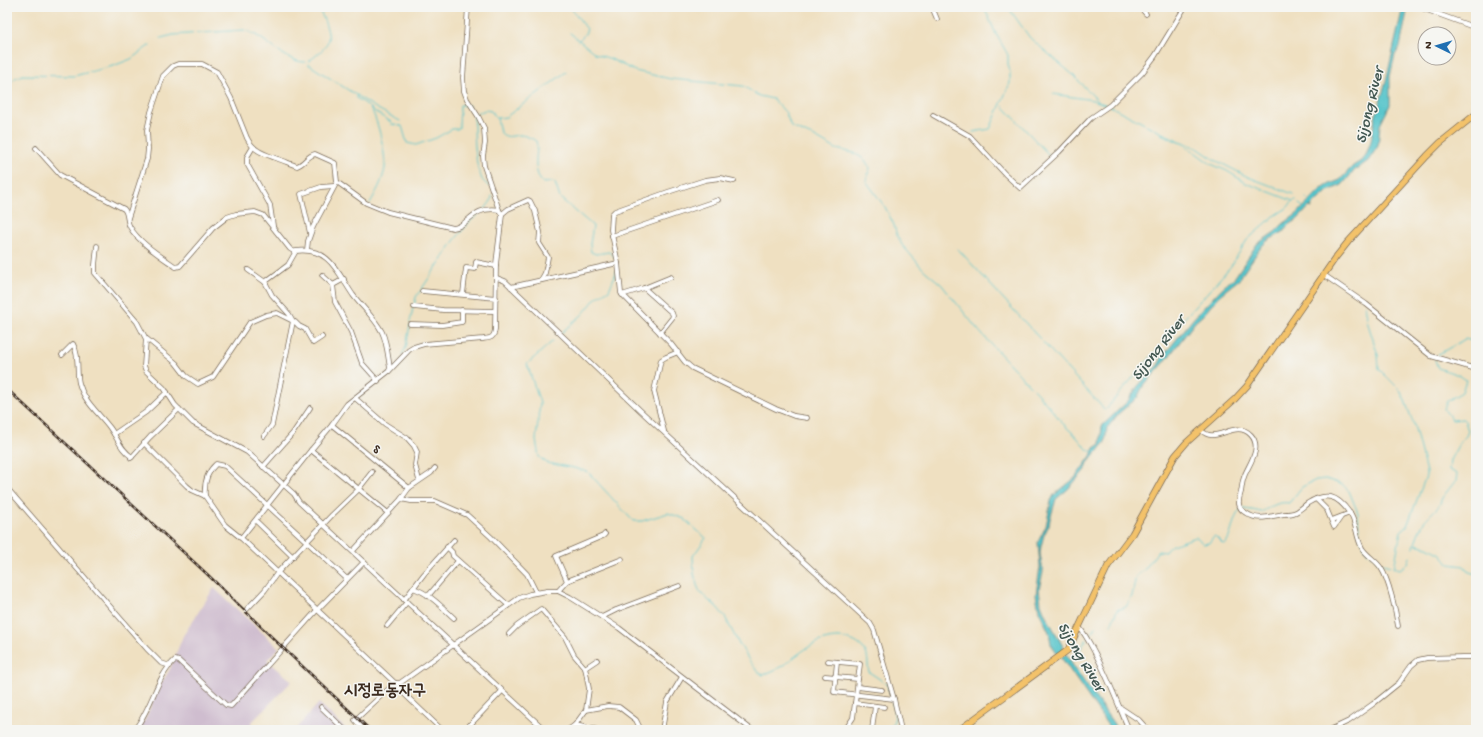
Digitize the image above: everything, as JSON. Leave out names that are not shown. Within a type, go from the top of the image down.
[{"type":"main road","points":[[959,730],[1067,652],[1108,566],[1132,534],[1173,458],[1180,449],[1235,399],[1249,384],[1348,242],[1440,143],[1476,114]]},
{"type":"street","points":[[241,538],[268,506],[347,404],[378,381],[409,350],[424,344],[493,337],[495,329],[496,266],[500,212],[484,166],[484,128],[464,91],[463,78],[468,7]]},
{"type":"street","points":[[932,7],[936,19]]},
{"type":"street","points":[[1140,7],[1146,14]]},
{"type":"street","points":[[933,115],[970,136],[1020,188],[1059,152],[1091,118],[1109,106],[1146,68],[1185,7]]},
{"type":"street","points":[[1419,7],[1476,28]]},
{"type":"street","points":[[128,218],[146,163],[148,149],[147,130],[163,76],[176,65],[202,64],[217,72],[231,98],[247,138],[253,147],[264,155],[297,166],[312,155],[323,157],[336,163],[337,182],[310,234],[307,250]]},
{"type":"street","points":[[253,147],[247,157],[247,164],[270,205],[273,226]]},
{"type":"street","points":[[36,148],[60,175],[124,209],[127,213],[129,226],[135,234],[149,247],[178,268],[213,228],[229,215],[245,212],[258,213],[266,218],[290,249],[295,252],[307,250],[317,252],[324,256],[334,266],[354,296],[368,312],[382,333],[389,362],[389,371]]},
{"type":"street","points":[[734,181],[720,178],[705,180],[616,211],[612,214],[612,236],[618,263],[620,290],[622,295],[678,352],[688,365],[788,415],[807,418]]},
{"type":"street","points":[[337,182],[366,203],[388,212],[453,228],[459,227],[479,211],[500,212],[528,200],[535,211],[540,232],[540,243],[548,257],[545,273],[541,280]]},
{"type":"street","points":[[310,234],[301,194],[321,187],[334,186]]},
{"type":"street","points":[[612,236],[718,200]]},
{"type":"street","points":[[97,246],[95,273],[137,322],[146,339],[176,363],[186,376],[198,384],[213,376],[251,321],[266,315],[277,313],[293,321],[305,329],[313,343],[322,336]]},
{"type":"street","points":[[266,282],[291,262],[295,252]]},
{"type":"street","points":[[463,294],[466,268],[475,269],[476,262],[496,266]]},
{"type":"street","points":[[511,288],[618,263]]},
{"type":"street","points":[[248,270],[266,282],[272,295],[289,314],[293,321],[272,425],[264,436]]},
{"type":"street","points":[[322,275],[333,285],[335,302],[350,331],[362,363],[378,381]]},
{"type":"street","points":[[1324,275],[1366,304],[1431,356],[1476,369]]},
{"type":"street","points":[[622,295],[644,288],[671,276]]},
{"type":"street","points":[[497,278],[503,280],[644,414],[870,623],[874,630],[894,699],[901,730]]},
{"type":"street","points":[[333,285],[344,279]]},
{"type":"street","points":[[644,288],[672,313],[672,318],[660,333]]},
{"type":"street","points":[[422,291],[496,298]]},
{"type":"street","points":[[414,307],[495,311]]},
{"type":"street","points":[[410,324],[442,325],[462,322],[462,310]]},
{"type":"street","points":[[146,339],[144,366],[167,392],[179,409],[193,423],[241,449],[294,494],[299,502],[545,730]]},
{"type":"street","points":[[62,355],[73,344],[77,355],[79,382],[83,393],[90,405],[114,434],[122,448],[132,458],[144,443],[179,409]]},
{"type":"street","points":[[664,432],[654,388],[661,360],[666,356],[678,352]]},
{"type":"street","points":[[114,434],[146,412],[167,392]]},
{"type":"street","points":[[355,398],[385,424],[407,438],[414,446],[417,452],[415,465],[419,480]]},
{"type":"street","points":[[263,467],[293,433],[310,408]]},
{"type":"street","name":"s","points":[[332,425],[409,488]]},
{"type":"street","points":[[1201,430],[1205,434],[1213,435],[1239,429],[1249,433],[1254,439],[1254,454],[1243,478],[1238,502],[1240,508],[1246,514],[1260,519],[1293,514],[1316,499],[1324,496],[1334,498],[1341,502],[1354,520],[1358,542],[1366,554],[1381,568],[1386,580],[1398,626]]},
{"type":"street","points":[[144,443],[187,486],[205,496]]},
{"type":"street","points":[[311,450],[388,513]]},
{"type":"street","points":[[347,579],[225,466],[216,464],[209,472],[204,490],[205,496],[225,525],[278,572],[396,684],[398,688],[442,730]]},
{"type":"street","points":[[353,551],[401,499],[409,488],[431,473],[435,468]]},
{"type":"street","points":[[247,609],[265,590],[278,572],[359,488],[372,472]]},
{"type":"street","points":[[7,488],[147,649],[161,663],[170,666]]},
{"type":"street","points":[[401,499],[411,502],[435,501],[467,516],[491,537],[527,574],[536,592]]},
{"type":"street","points":[[1316,499],[1327,510],[1334,527],[1341,516]]},
{"type":"street","points":[[1332,520],[1350,513]]},
{"type":"street","points":[[256,521],[293,557]]},
{"type":"street","points":[[567,581],[556,556],[605,534]]},
{"type":"street","points":[[387,626],[424,574],[454,540]]},
{"type":"street","points":[[447,547],[458,560],[508,605]]},
{"type":"street","points":[[558,591],[567,581],[622,558]]},
{"type":"street","points":[[428,596],[458,560]]},
{"type":"street","points":[[134,730],[142,721],[160,682],[175,660],[179,661],[226,705],[231,706],[317,610],[364,562]]},
{"type":"street","points":[[602,617],[678,586]]},
{"type":"street","points":[[414,588],[428,596],[454,618]]},
{"type":"street","points":[[364,730],[355,720],[396,684],[519,598],[536,592],[558,591],[602,617],[752,730]]},
{"type":"street","points":[[509,634],[517,626],[541,609],[565,637],[574,656],[585,668],[589,683],[586,710],[575,725],[568,730]]},
{"type":"street","points":[[1080,627],[1088,638],[1121,708],[1129,730]]},
{"type":"street","points":[[1330,730],[1349,721],[1384,695],[1399,683],[1411,666],[1418,660],[1427,658],[1463,657],[1476,660]]},
{"type":"street","points":[[585,668],[597,660]]},
{"type":"street","points":[[828,661],[860,664],[853,718],[845,730]]},
{"type":"street","points":[[837,662],[834,692],[894,699]]},
{"type":"street","points":[[825,676],[858,679]]},
{"type":"street","points":[[662,730],[667,702],[682,677]]},
{"type":"street","points":[[858,687],[882,690]]},
{"type":"street","points":[[465,730],[502,691]]},
{"type":"street","points":[[855,703],[884,707]]},
{"type":"street","points":[[321,706],[345,730]]},
{"type":"street","points":[[586,710],[608,706],[619,707],[636,720],[641,730]]},
{"type":"street","points":[[872,730],[875,706]]},
{"type":"street","points":[[1121,708],[1139,720],[1148,730]]},
{"type":"street","points":[[470,725],[475,730]]},
{"type":"street","points":[[575,725],[598,730]]},
{"type":"shaded area","points":[[214,588],[279,648],[267,660],[292,681],[251,723],[253,730],[137,730],[145,720],[158,689],[170,669],[183,636]]},
{"type":"shaded area","points":[[319,703],[347,730],[295,730]]},
{"type":"water","points":[[1403,7],[1408,7],[1400,47],[1395,55],[1390,76],[1390,105],[1380,125],[1378,146],[1368,161],[1355,170],[1342,185],[1328,191],[1311,206],[1312,208],[1309,207],[1299,218],[1288,225],[1283,232],[1267,241],[1261,247],[1241,276],[1242,277],[1222,293],[1195,322],[1164,363],[1143,386],[1137,398],[1119,413],[1107,428],[1105,442],[1088,463],[1084,471],[1068,489],[1056,499],[1049,525],[1041,546],[1040,553],[1043,572],[1039,589],[1041,604],[1045,614],[1065,650],[1059,655],[1057,654],[1051,644],[1049,632],[1039,611],[1036,594],[1040,567],[1038,542],[1046,526],[1051,501],[1054,495],[1075,478],[1091,456],[1094,448],[1100,444],[1102,426],[1128,401],[1138,386],[1158,365],[1163,356],[1193,319],[1221,289],[1235,277],[1257,244],[1297,214],[1320,190],[1340,180],[1366,155],[1385,85]]},
{"type":"water","points":[[1066,654],[1118,730],[1111,730],[1061,657]]},
{"type":"waterway","points":[[318,7],[320,11]]},
{"type":"waterway","points":[[570,7],[587,29],[585,34],[578,41]]},
{"type":"waterway","points":[[973,132],[990,129],[1010,83],[1008,55],[996,34],[984,7]]},
{"type":"waterway","points":[[1008,7],[1030,38],[1072,74],[1098,101]]},
{"type":"waterway","points":[[309,61],[323,50],[328,40],[327,29],[321,13]]},
{"type":"waterway","points":[[161,38],[173,35],[244,30],[252,33],[289,58],[305,62]]},
{"type":"waterway","points":[[570,33],[596,54],[611,59],[635,71],[671,79],[743,86],[759,96],[773,99],[786,113],[791,127],[812,136]]},
{"type":"waterway","points":[[7,86],[15,78],[23,75],[74,76],[113,66],[131,59],[150,45]]},
{"type":"waterway","points":[[308,64],[376,108],[400,121]]},
{"type":"waterway","points":[[498,118],[506,117],[566,72]]},
{"type":"waterway","points":[[1053,94],[1093,100],[1107,105]]},
{"type":"waterway","points":[[357,95],[356,98],[368,106],[374,114],[379,129],[385,162],[384,173],[370,203]]},
{"type":"waterway","points":[[391,124],[402,126],[407,143],[416,145],[436,138],[452,129],[459,128],[460,105],[468,105],[471,108]]},
{"type":"waterway","points":[[1003,106],[1050,156]]},
{"type":"waterway","points":[[1110,106],[1160,132],[1199,149],[1215,160],[1248,177],[1293,194]]},
{"type":"waterway","points":[[371,109],[391,122]]},
{"type":"waterway","points":[[478,113],[485,110],[491,111],[497,118],[500,132],[502,134],[505,136],[526,136],[536,141],[537,146]]},
{"type":"waterway","points":[[474,113],[477,163],[482,180],[489,186]]},
{"type":"waterway","points":[[1160,132],[1161,134],[1185,145],[1211,164],[1227,171],[1246,183],[1293,201]]},
{"type":"waterway","points":[[813,136],[836,149],[854,153],[865,160],[870,168],[866,181],[885,207],[902,245],[924,270],[941,284],[979,331],[1067,428],[1087,449],[1093,452]]},
{"type":"waterway","points":[[537,148],[536,169],[541,181]]},
{"type":"waterway","points":[[542,182],[555,183],[560,198],[593,226],[590,244],[591,252],[596,254],[609,252],[615,257]]},
{"type":"waterway","points":[[485,209],[491,201],[492,196]]},
{"type":"waterway","points":[[1306,198],[1309,201]]},
{"type":"waterway","name":"Sijong River","points":[[1163,342],[1231,266],[1247,240],[1273,217],[1296,200]]},
{"type":"waterway","points":[[1299,204],[1303,207]]},
{"type":"waterway","points":[[421,290],[454,241],[469,222],[478,215]]},
{"type":"waterway","name":"Sijong River","points":[[958,249],[1104,409],[1106,409],[1161,345]]},
{"type":"waterway","points":[[561,333],[582,315],[596,298],[609,290],[617,270]]},
{"type":"waterway","points":[[414,306],[416,297],[420,291]]},
{"type":"waterway","points":[[1365,305],[1368,324],[1378,355],[1379,369],[1400,390],[1404,398],[1414,425],[1426,472],[1426,476],[1407,526],[1401,531],[1394,568]]},
{"type":"waterway","points":[[410,322],[413,308]]},
{"type":"waterway","points":[[402,355],[406,347],[410,325]]},
{"type":"waterway","points":[[1437,355],[1465,339],[1476,342]]},
{"type":"waterway","points":[[553,341],[527,364],[540,403],[536,440],[539,457],[547,463],[588,472],[633,521],[642,521],[668,513],[685,519]]},
{"type":"waterway","points":[[1414,547],[1418,534],[1425,520],[1439,506],[1442,498],[1456,480],[1457,474],[1449,470],[1450,460],[1468,431],[1463,419],[1452,420],[1444,409],[1447,401],[1462,392],[1466,380],[1459,375],[1438,368],[1435,360]]},
{"type":"waterway","points":[[1243,509],[1261,512],[1271,506],[1289,503],[1302,487],[1316,480],[1326,479],[1343,485],[1349,491],[1358,513],[1359,534],[1368,553]]},
{"type":"waterway","points":[[1111,625],[1117,610],[1126,607],[1132,596],[1136,576],[1145,569],[1158,551],[1165,552],[1172,545],[1197,537],[1203,544],[1209,543],[1215,536],[1223,544],[1226,543],[1235,518],[1240,510]]},
{"type":"waterway","points":[[685,520],[706,538],[693,556],[694,574],[699,590],[725,617],[740,646]]},
{"type":"waterway","points":[[1415,544],[1428,547],[1441,554],[1449,564],[1464,566],[1469,572],[1476,574]]},
{"type":"waterway","points":[[1371,555],[1380,563],[1400,569],[1408,563]]},
{"type":"waterway","points":[[1408,563],[1410,557]]},
{"type":"waterway","name":"Sijong River","points":[[1089,637],[1095,627]]},
{"type":"waterway","points":[[741,646],[754,667],[763,675],[780,667],[816,643],[832,638],[851,640],[865,651],[869,672],[887,684],[891,698]]},
{"type":"waterway","name":"Sijong River","points":[[1070,661],[1074,659],[1086,640]]},
{"type":"waterway","points":[[891,730],[895,717],[892,701]]},
{"type":"railway","points":[[7,389],[207,574],[370,730]]},
{"type":"district","name":"시정로동자구","points":[[385,689]]}]
